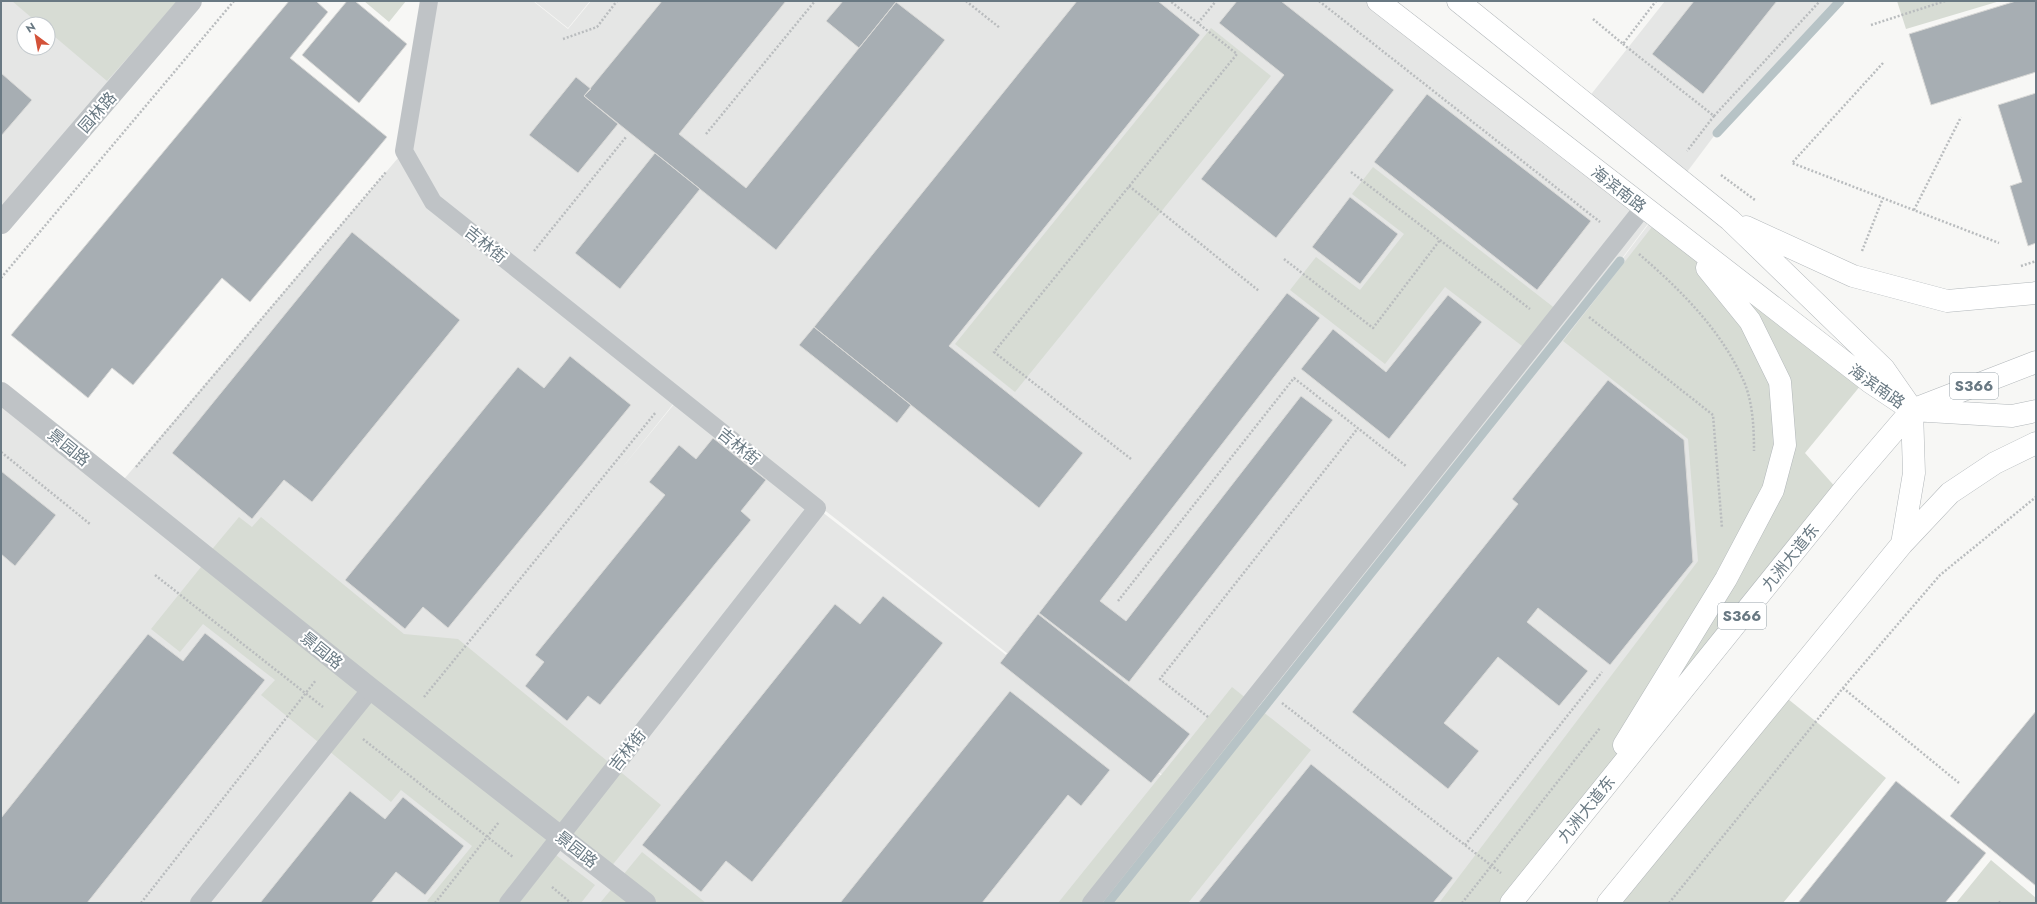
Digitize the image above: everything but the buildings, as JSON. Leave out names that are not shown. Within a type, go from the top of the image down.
[{"type":"main road","name":"海滨南路","points":[[1378,1],[1643,208],[1870,382],[1912,410]]},
{"type":"main road","name":"海滨南路","points":[[1458,1],[1730,220],[1884,369],[1912,410]]},
{"type":"main road","points":[[1730,220],[1853,276],[1947,301],[2036,293]]},
{"type":"main road","points":[[1574,824],[1726,579],[1773,490],[1785,445],[1780,382],[1750,321],[1682,238]]},
{"type":"main road","name":"九洲大道东","points":[[1516,896],[1841,493],[1912,410],[2036,362]]},
{"type":"main road","points":[[1902,544],[1914,473],[1912,410],[2012,416],[2036,411]]},
{"type":"main road","points":[[1608,903],[1902,544],[1950,493],[1995,463],[2036,443]]},
{"type":"street","name":"园林路","points":[[1,223],[192,1]]},
{"type":"street","name":"景园路","points":[[1,393],[333,659],[645,903]]},
{"type":"lane","points":[[404,151],[429,1]]},
{"type":"lane","name":"吉林街","points":[[404,151],[433,202],[817,508],[508,903]]},
{"type":"lane","points":[[1091,903],[1643,208]]},
{"type":"lane","points":[[199,903],[371,689]]},
{"type":"path","points":[[1,278],[234,1]]},
{"type":"path","points":[[563,39],[597,26],[617,1]]},
{"type":"path","points":[[706,134],[815,1]]},
{"type":"path","points":[[966,1],[1000,28]]},
{"type":"path","points":[[1131,459],[994,352],[1237,54],[1170,1]]},
{"type":"path","points":[[1198,23],[1216,1]]},
{"type":"path","points":[[1319,1],[1619,237],[1674,284],[1726,347],[1745,385],[1754,424],[1754,454]]},
{"type":"path","points":[[1623,44],[1656,1]]},
{"type":"path","points":[[1671,172],[1714,116],[1820,1]]},
{"type":"path","points":[[1871,25],[1945,1]]},
{"type":"path","points":[[1593,20],[1714,116]]},
{"type":"path","points":[[1883,63],[1792,163],[2000,243]]},
{"type":"path","points":[[1914,210],[1961,117]]},
{"type":"path","points":[[518,270],[626,137]]},
{"type":"path","points":[[1682,145],[1694,154]]},
{"type":"path","points":[[119,487],[404,151]]},
{"type":"path","points":[[1351,172],[1550,324]]},
{"type":"path","points":[[1718,173],[1747,195],[1761,203]]},
{"type":"path","points":[[1129,186],[1259,291]]},
{"type":"path","points":[[1853,276],[1883,198]]},
{"type":"path","points":[[1284,259],[1373,328],[1440,240]]},
{"type":"path","points":[[1856,247],[1870,252]]},
{"type":"path","points":[[2015,267],[2036,261]]},
{"type":"path","points":[[1596,324],[1713,415],[1722,532]]},
{"type":"path","points":[[1118,600],[1294,378],[1425,481]]},
{"type":"path","points":[[407,717],[672,393]]},
{"type":"path","points":[[1227,732],[1160,679],[1358,428]]},
{"type":"path","points":[[1,452],[90,524]]},
{"type":"path","points":[[1669,903],[1843,688],[1940,575],[2036,497]]},
{"type":"path","points":[[141,903],[333,659]]},
{"type":"path","points":[[1465,845],[1602,672]]},
{"type":"path","points":[[1843,688],[1959,783]]},
{"type":"path","points":[[1289,709],[1492,866],[1516,896]]},
{"type":"path","points":[[1462,903],[1602,727]]},
{"type":"path","points":[[435,903],[516,801]]},
{"type":"shaded area","points":[[1,1],[191,1],[1,221]]},
{"type":"shaded area","points":[[12,1],[178,1],[107,81],[56,38],[56,16],[30,16]]},
{"type":"shaded area","points":[[364,1],[406,1],[389,22]]},
{"type":"shaded area","points":[[429,1],[533,1],[568,29],[591,1],[1377,1],[1653,217],[1620,261],[1189,796],[530,279],[678,398],[622,468],[679,398],[816,508],[560,835],[645,903],[1,903],[1,393],[119,485],[404,151]]},
{"type":"shaded area","points":[[534,1],[590,1],[568,28]]},
{"type":"shaded area","points":[[1665,1],[1839,1],[1717,132],[1681,180],[1585,102]]},
{"type":"shaded area","points":[[1897,1],[2000,1],[1906,29]]},
{"type":"shaded area","points":[[1211,28],[1271,76],[1015,392],[955,344]]},
{"type":"shaded area","points":[[1373,167],[1561,313],[1530,352],[1445,287],[1385,364],[1290,290],[1316,257],[1360,290],[1404,234],[1352,194]]},
{"type":"shaded area","points":[[1654,217],[1785,445],[1511,903],[1105,903],[1620,262]]},
{"type":"shaded area","points":[[1655,223],[1861,385],[1805,453],[1838,490],[1502,903],[1439,903],[1698,561],[1688,439],[1563,341]]},
{"type":"shaded area","points":[[817,508],[1189,797],[1104,903],[646,903],[561,835]]},
{"type":"shaded area","points":[[239,517],[252,527],[261,517],[404,634],[458,639],[661,805],[610,868],[209,553]]},
{"type":"shaded area","points":[[205,562],[551,836],[498,903],[430,903],[427,901],[472,846],[401,790],[391,802],[261,695],[275,680],[203,624],[180,652],[151,629]]},
{"type":"shaded area","points":[[1232,687],[1311,750],[1188,903],[1058,903]]},
{"type":"shaded area","points":[[1788,699],[1886,778],[1783,903],[1621,903]]},
{"type":"shaded area","points":[[642,852],[706,903],[600,903]]},
{"type":"shaded area","points":[[556,855],[595,885],[581,903],[519,903]]},
{"type":"shaded area","points":[[1991,860],[2036,898],[2036,903],[1956,903]]},
{"type":"waterway","points":[[1717,133],[1840,1]]},
{"type":"waterway","points":[[1108,903],[1620,261]]}]
